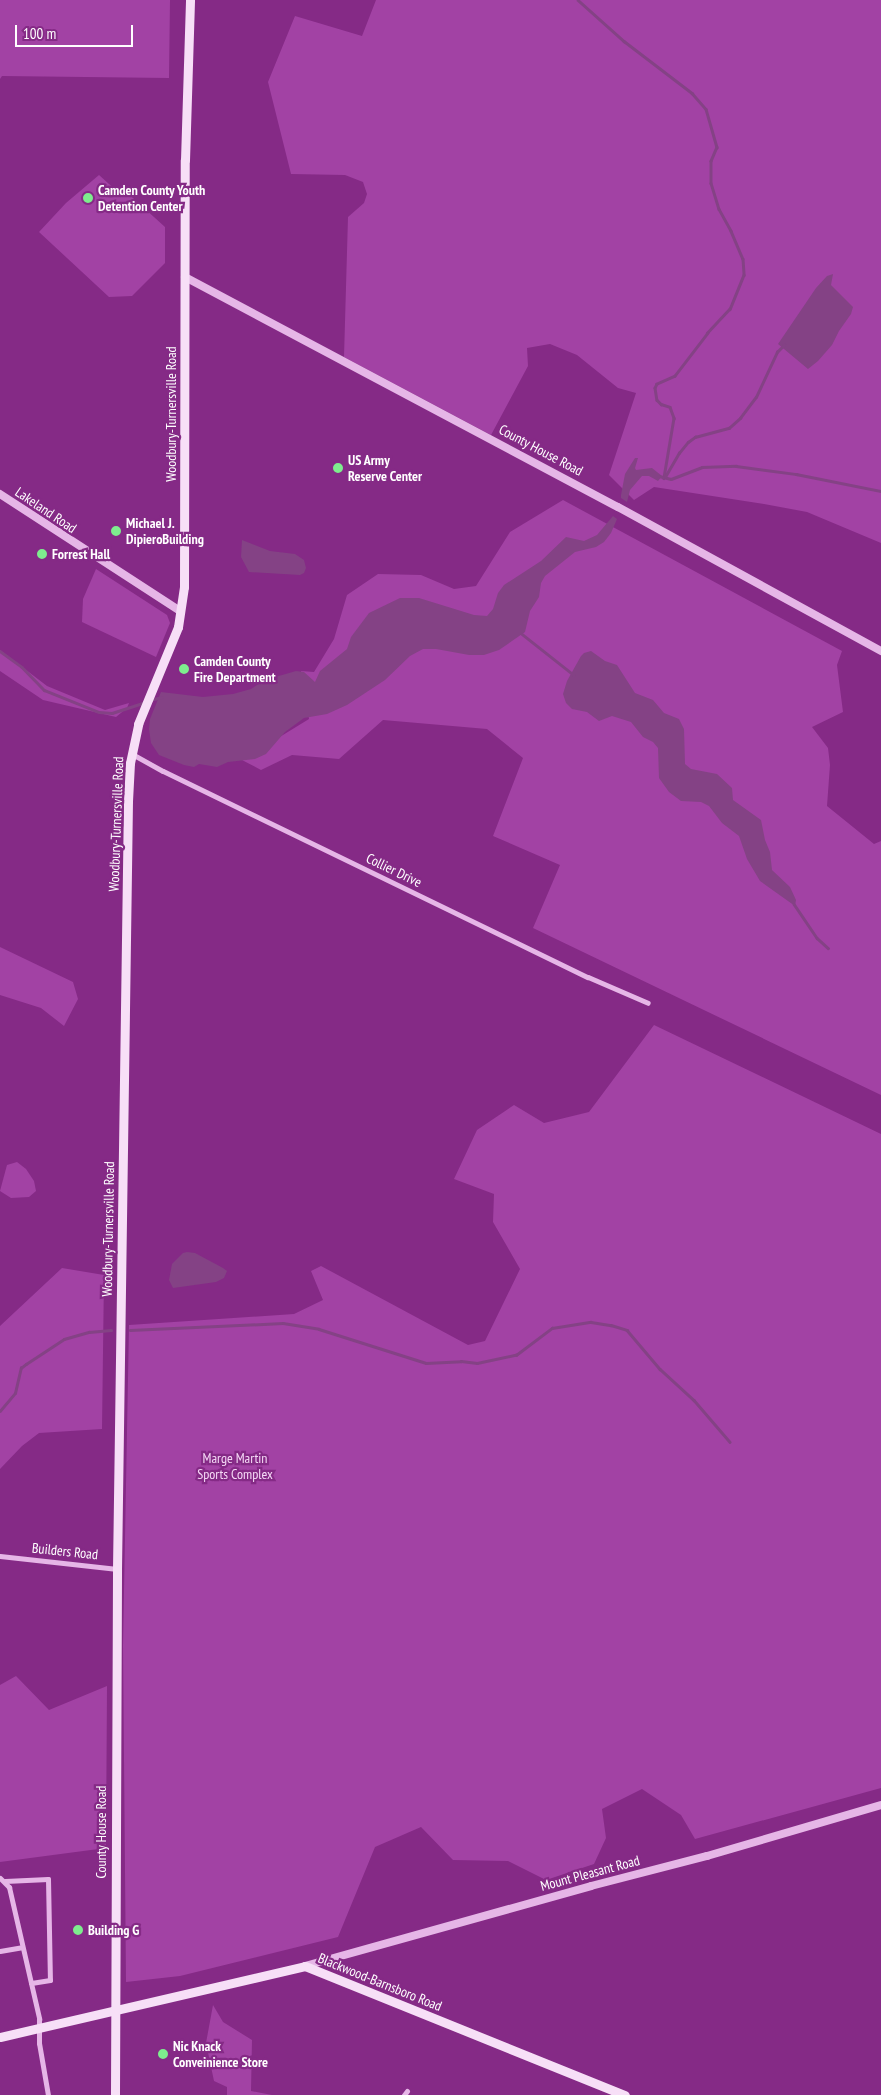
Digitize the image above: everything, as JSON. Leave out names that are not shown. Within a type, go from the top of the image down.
[{"type":"main road","name":"Woodbury-Turnersville Road","points":[[116,1569],[129,775],[135,737],[157,676],[178,627],[184,587],[185,277],[190,0]]},
{"type":"main road","name":"County House Road","points":[[115,2095],[116,1569]]},
{"type":"main road","name":"Blackwood-Barnsboro Road","points":[[0,2037],[305,1966],[625,2095]]},
{"type":"street","name":"County House Road","points":[[185,277],[618,507],[881,651]]},
{"type":"street","name":"Lakeland Road","points":[[0,494],[180,611]]},
{"type":"street","name":"Collier Drive","points":[[132,754],[163,771],[588,977],[648,1003]]},
{"type":"street","name":"Builders Road","points":[[0,1556],[116,1569]]},
{"type":"street","name":"Mount Pleasant Road","points":[[305,1966],[591,1886],[708,1856],[881,1805]]},
{"type":"street","points":[[2,1880],[48,1879],[50,1980],[31,1983]]},
{"type":"street","points":[[2,1880],[9,1887],[31,1983],[48,2095]]},
{"type":"street","points":[[0,1951],[22,1947]]},
{"type":"green space","points":[[0,0],[170,0],[169,78],[2,76],[0,79]]},
{"type":"green space","points":[[376,0],[881,0],[881,543],[807,512],[764,504],[654,487],[634,500],[609,475],[636,393],[618,388],[577,355],[550,344],[527,348],[528,366],[491,435],[344,357],[348,217],[364,203],[367,194],[363,182],[345,175],[291,174],[268,82],[295,16],[362,36]]},
{"type":"green space","points":[[99,175],[119,193],[123,189],[165,227],[165,263],[132,296],[109,297],[39,232],[66,203]]},
{"type":"green space","points":[[563,500],[842,651],[837,665],[843,712],[812,727],[828,748],[830,765],[827,806],[874,844],[881,841],[881,1095],[533,928],[560,865],[493,836],[523,758],[487,729],[383,720],[339,759],[292,755],[261,770],[242,760],[309,719],[301,671],[314,672],[334,639],[347,595],[378,574],[421,575],[454,589],[476,586],[510,532]]},
{"type":"green space","points":[[96,569],[167,615],[170,623],[156,657],[82,622],[83,599]]},
{"type":"green space","points":[[0,650],[47,686],[105,710],[129,703],[127,708],[116,717],[43,700],[0,671]]},
{"type":"green space","points":[[0,947],[73,982],[78,999],[64,1026],[41,1008],[0,995]]},
{"type":"green space","name":"Marge Martin Sports Complex","points":[[654,1025],[881,1134],[881,1788],[695,1839],[681,1815],[642,1789],[602,1809],[606,1838],[594,1864],[546,1880],[508,1861],[453,1860],[421,1827],[375,1847],[338,1937],[180,1976],[126,1982],[123,1645],[129,1325],[294,1314],[323,1300],[311,1271],[321,1266],[468,1345],[485,1341],[520,1269],[493,1222],[494,1194],[454,1179],[477,1130],[514,1105],[544,1123],[589,1112]]},
{"type":"green space","points":[[17,1162],[26,1169],[34,1181],[36,1191],[29,1197],[11,1198],[0,1191],[7,1165]]},
{"type":"green space","points":[[62,1268],[104,1275],[102,1429],[39,1433],[22,1446],[0,1469],[0,1326]]},
{"type":"green space","points":[[16,1676],[49,1710],[107,1686],[106,1848],[0,1862],[0,1685]]},
{"type":"green space","points":[[213,2005],[223,2022],[252,2040],[251,2091],[272,2095],[227,2095],[227,2087],[214,2081],[206,2043]]},
{"type":"shaded area","points":[[833,274],[831,285],[853,307],[851,314],[832,345],[808,369],[778,344],[816,288],[827,276]]},
{"type":"shaded area","points":[[635,458],[638,458],[636,470],[652,468],[662,476],[658,481],[649,476],[642,476],[630,490],[627,502],[621,498],[621,495],[625,474]]},
{"type":"shaded area","points":[[613,516],[617,519],[611,533],[604,542],[596,547],[575,552],[545,576],[541,583],[539,597],[530,611],[525,632],[499,650],[484,655],[469,655],[436,649],[423,649],[410,656],[385,680],[347,705],[327,714],[304,718],[285,732],[266,754],[255,759],[228,762],[217,767],[199,764],[194,767],[159,755],[151,743],[150,719],[161,692],[203,697],[233,694],[251,689],[265,680],[296,671],[304,672],[315,682],[320,671],[347,649],[351,637],[369,613],[400,598],[419,598],[474,615],[487,616],[493,609],[498,593],[504,585],[541,561],[566,537],[584,541],[597,535]]},
{"type":"shaded area","points":[[242,540],[270,551],[295,554],[304,560],[306,568],[304,573],[300,575],[249,572],[241,557]]},
{"type":"shaded area","points":[[591,651],[605,661],[617,665],[635,693],[653,700],[664,713],[679,719],[684,729],[685,764],[691,769],[717,774],[732,788],[733,800],[761,820],[765,840],[770,852],[772,870],[790,887],[796,900],[795,906],[760,881],[747,859],[739,836],[722,823],[709,806],[701,802],[681,801],[669,792],[659,778],[658,748],[653,742],[643,737],[631,722],[612,716],[599,721],[587,712],[572,709],[566,703],[563,694],[567,681],[581,656]]},
{"type":"shaded area","points":[[183,1253],[195,1253],[223,1268],[227,1271],[224,1278],[216,1282],[173,1288],[169,1280],[172,1264]]},
{"type":"waterway","points":[[578,0],[624,41],[692,93],[706,109],[717,147],[711,161],[711,183],[719,209],[743,259],[744,275],[730,309],[708,333],[675,376],[657,384],[655,388],[657,400],[661,404],[670,407],[674,418],[664,478]]},
{"type":"waterway","points":[[665,477],[688,442],[695,437],[729,428],[740,418],[756,397],[777,352],[784,345]]},
{"type":"waterway","points":[[659,476],[671,479],[702,467],[736,466],[796,474],[881,491]]},
{"type":"waterway","points":[[522,634],[574,675]]},
{"type":"waterway","points":[[0,651],[22,667],[44,690],[99,712],[112,713],[145,702]]},
{"type":"waterway","points":[[150,700],[162,697]]},
{"type":"waterway","points":[[794,904],[817,938],[828,948]]},
{"type":"waterway","points":[[130,1330],[283,1323],[319,1329],[426,1363],[461,1361],[477,1363],[516,1355],[552,1328],[591,1322],[611,1325],[627,1330],[660,1369],[694,1400],[730,1442]]},
{"type":"waterway","points":[[0,1411],[15,1393],[21,1368],[26,1364],[64,1339],[89,1332],[111,1330]]},
{"type":"place","name":"Camden County Youth Detention Center","points":[[88,198]]},
{"type":"place","name":"US Army Reserve Center","points":[[338,468]]},
{"type":"place","name":"Michael J. DipieroBuilding","points":[[116,531]]},
{"type":"place","name":"Forrest Hall","points":[[42,554]]},
{"type":"place","name":"Camden County Fire Department","points":[[184,669]]},
{"type":"place","name":"Building G","points":[[78,1930]]},
{"type":"place","name":"Nic Knack Conveinience Store","points":[[163,2054]]}]
